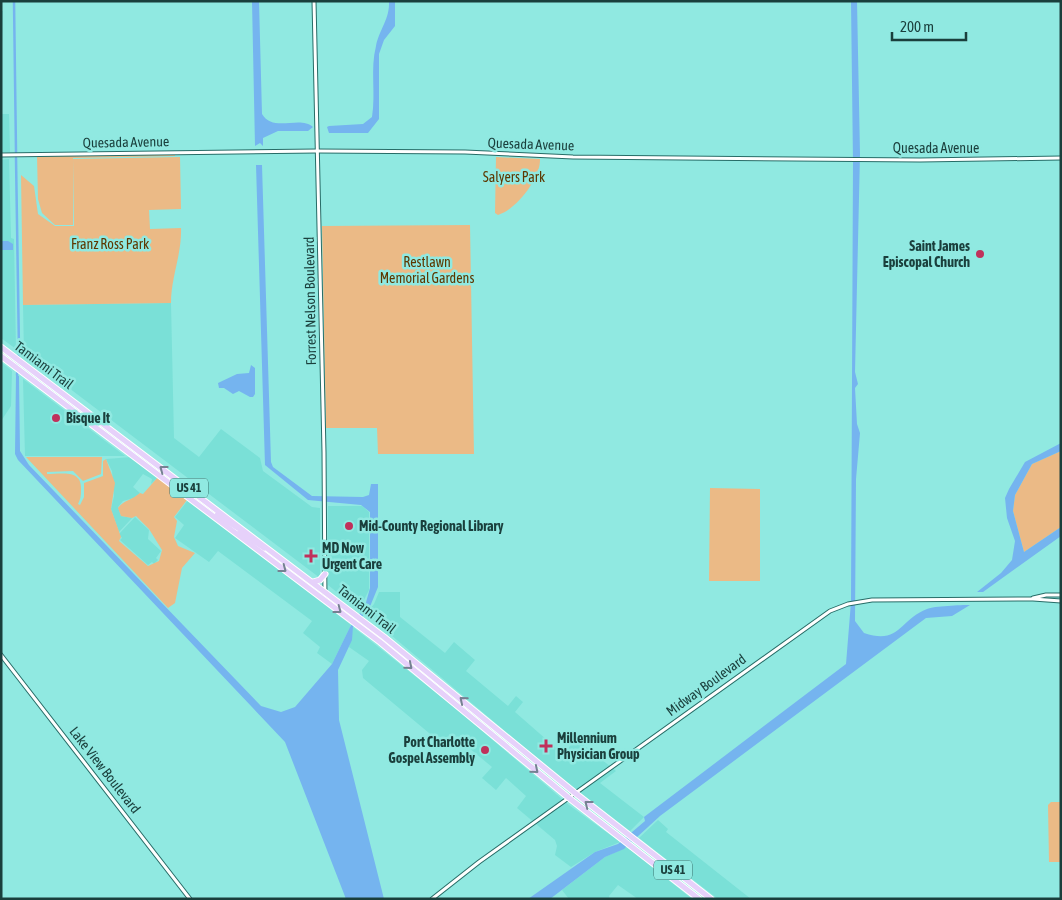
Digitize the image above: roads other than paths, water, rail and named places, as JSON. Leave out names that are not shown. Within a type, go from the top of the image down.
[{"type":"main road","name":"Tamiami Trail","points":[[1,347],[362,619],[575,793],[711,899]]},
{"type":"main road","name":"Tamiami Trail","points":[[1,356],[380,642],[569,798],[699,899]]},
{"type":"main road","points":[[73,410],[77,404]]},
{"type":"main road","points":[[197,504],[232,526],[241,528]]},
{"type":"main road","points":[[234,532],[242,534],[282,558]]},
{"type":"main road","points":[[313,582],[320,580],[325,574]]},
{"type":"main road","points":[[371,636],[384,637]]},
{"type":"main road","points":[[380,642],[396,646]]},
{"type":"street","name":"Forrest Nelson Boulevard","points":[[314,1],[325,495],[325,600]]},
{"type":"street","name":"Quesada Avenue","points":[[1,156],[317,151],[465,152],[573,157],[1061,158]]},
{"type":"street","name":"Midway Boulevard","points":[[1032,599],[1046,595],[1061,595]]},
{"type":"street","name":"Midway Boulevard","points":[[432,899],[817,618],[848,604],[858,602],[1032,599],[1061,601]]},
{"type":"street","name":"Lake View Boulevard","points":[[1,655],[190,899]]},
{"type":"waterway","points":[[14,1],[16,152]]},
{"type":"waterway","points":[[16,158],[19,350],[17,375]]},
{"type":"place","name":"Saint James Episcopal Church","points":[[980,254]]},
{"type":"place","name":"Bisque It","points":[[56,418]]},
{"type":"place","name":"Mid-County Regional Library","points":[[349,526]]},
{"type":"place","name":"MD Now Urgent Care","points":[[311,556]]},
{"type":"place","name":"Millennium Physician Group","points":[[546,746]]},
{"type":"place","name":"Port Charlotte Gospel Assembly","points":[[485,750]]},
{"type":"park label","name":"Salyers Park","points":[[514,177]]},
{"type":"park label","name":"Franz Ross Park","points":[[110,244]]},
{"type":"park label","name":"Restlawn Memorial Gardens","points":[[427,270]]}]
